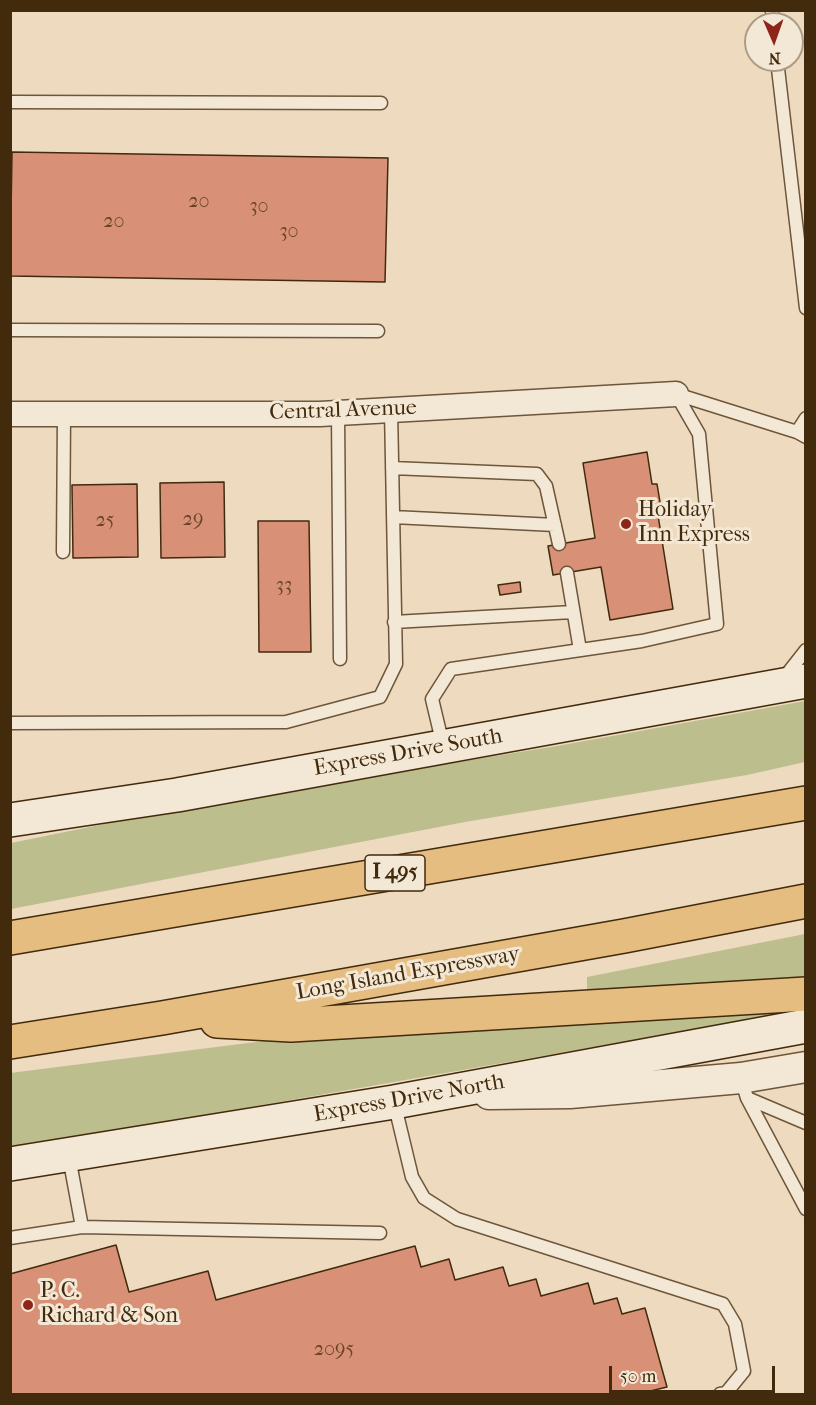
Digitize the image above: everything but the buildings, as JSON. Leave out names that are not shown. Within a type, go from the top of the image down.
[{"type":"highway","name":"I 495","points":[[10,939],[797,802]]},
{"type":"highway","name":"Long Island Expressway","points":[[10,1042],[162,1018],[624,936],[806,901]]},
{"type":"highway","points":[[162,1018],[291,1025],[806,994]]},
{"type":"main road","name":"Express Drive South","points":[[10,820],[177,795],[791,684]]},
{"type":"main road","name":"Express Drive North","points":[[10,1164],[435,1095],[806,1026]]},
{"type":"street","name":"Central Avenue","points":[[10,414],[338,413],[676,394]]},
{"type":"street","points":[[435,1095],[744,1088],[806,1067]]},
{"type":"lane","points":[[778,72],[806,308]]},
{"type":"lane","points":[[10,102],[381,103]]},
{"type":"lane","points":[[10,330],[378,331]]},
{"type":"lane","points":[[676,394],[801,434],[806,418]]},
{"type":"lane","points":[[444,746],[432,699],[451,669],[642,641],[717,624],[699,434],[676,394]]},
{"type":"lane","points":[[10,723],[286,722],[380,697],[396,664],[391,410]]},
{"type":"lane","points":[[338,413],[340,659]]},
{"type":"lane","points":[[63,552],[64,414]]},
{"type":"lane","points":[[392,468],[537,474],[546,486],[559,544]]},
{"type":"lane","points":[[393,517],[555,525]]},
{"type":"lane","points":[[567,573],[580,650]]},
{"type":"lane","points":[[394,622],[573,612]]},
{"type":"lane","points":[[791,684],[806,650]]},
{"type":"lane","points":[[744,1088],[806,1123]]},
{"type":"lane","points":[[744,1088],[806,1209]]},
{"type":"lane","points":[[394,1102],[412,1177],[424,1198],[457,1219],[723,1304],[735,1324],[744,1371],[726,1393],[720,1395]]},
{"type":"lane","points":[[69,1156],[82,1227]]},
{"type":"lane","points":[[10,1238],[82,1227],[380,1233]]},
{"type":"green space","points":[[805,701],[805,762],[747,775],[465,822],[11,909],[11,843],[227,799],[557,746]]},
{"type":"green space","points":[[805,934],[805,981],[587,990],[587,977]]},
{"type":"green space","points":[[783,1010],[777,1015],[11,1149],[10,1073],[264,1041],[542,1021]]},
{"type":"place","name":"Holiday Inn Express","points":[[626,524]]},
{"type":"place","name":"P. C. Richard & Son","points":[[28,1305]]}]
